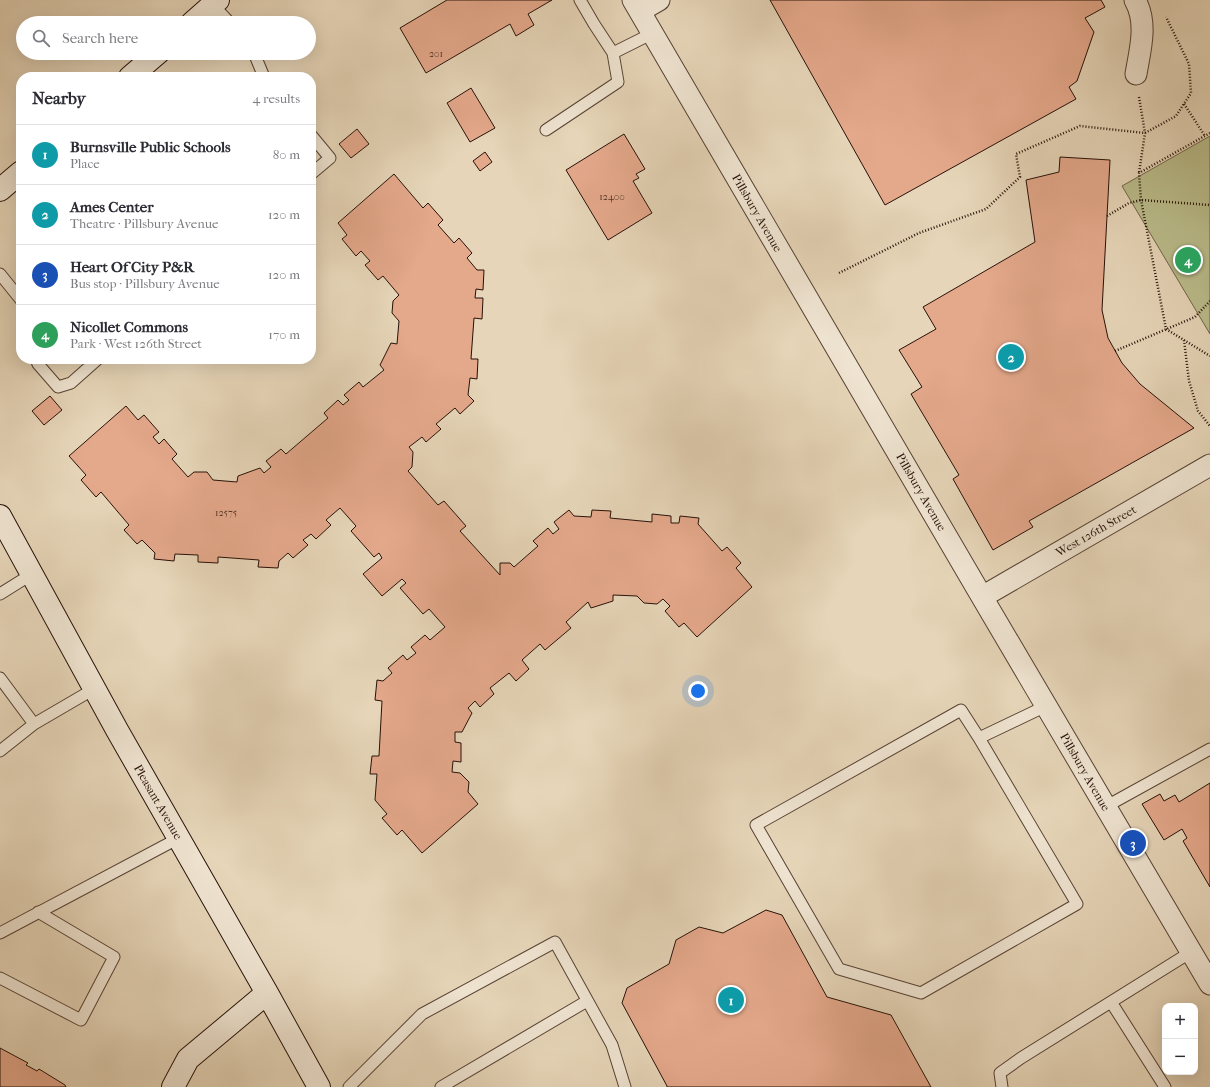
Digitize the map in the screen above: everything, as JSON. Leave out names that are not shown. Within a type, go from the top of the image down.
[{"type":"street","points":[[636,6],[659,0]]},
{"type":"street","points":[[1135,0],[1140,8],[1143,38],[1136,74]]},
{"type":"street","points":[[200,16],[216,2]]},
{"type":"street","name":"Pillsbury Avenue","points":[[636,6],[1210,984]]},
{"type":"street","points":[[136,72],[150,60]]},
{"type":"street","points":[[0,190],[16,176]]},
{"type":"street","name":"West 126th Street","points":[[982,596],[1210,465]]},
{"type":"street","name":"Pleasant Avenue","points":[[0,516],[94,689],[319,1087]]},
{"type":"street","points":[[173,1087],[188,1059],[267,993]]},
{"type":"lane","points":[[546,130],[618,82],[613,52],[580,0]]},
{"type":"lane","points":[[216,2],[225,16]]},
{"type":"lane","points":[[613,52],[652,33]]},
{"type":"lane","points":[[257,60],[262,72]]},
{"type":"lane","points":[[316,141],[330,158],[316,170]]},
{"type":"lane","points":[[0,274],[16,294]]},
{"type":"lane","points":[[38,364],[58,386],[71,383],[92,364]]},
{"type":"lane","points":[[0,594],[32,574]]},
{"type":"lane","points":[[0,678],[34,724]]},
{"type":"lane","points":[[0,751],[34,724],[94,689]]},
{"type":"lane","points":[[979,738],[1046,706]]},
{"type":"lane","points":[[961,710],[979,738],[1077,904],[921,993],[839,969],[756,825],[961,710]]},
{"type":"lane","points":[[1105,807],[1210,749]]},
{"type":"lane","points":[[0,933],[179,838]]},
{"type":"lane","points":[[0,978],[81,1020],[114,957],[38,912]]},
{"type":"lane","points":[[349,1087],[422,1014],[555,942],[612,1045],[625,1087]]},
{"type":"lane","points":[[1002,1087],[1000,1073],[1021,1058],[1191,952]]},
{"type":"lane","points":[[441,1087],[587,1001]]},
{"type":"lane","points":[[1111,1002],[1165,1087]]},
{"type":"path","points":[[838,273],[919,233],[986,209],[1020,177],[1016,154],[1080,126],[1145,133],[1176,116],[1191,93],[1189,64],[1166,17]]},
{"type":"path","points":[[1136,74],[1145,133],[1139,173],[1141,200],[1166,329],[1210,356]]},
{"type":"path","points":[[1184,104],[1205,136]]},
{"type":"path","points":[[1139,173],[1210,133]]},
{"type":"path","points":[[1107,216],[1129,203],[1141,200],[1210,205]]},
{"type":"path","points":[[1115,351],[1195,317],[1210,301]]},
{"type":"path","points":[[1184,340],[1189,381],[1198,411],[1210,426]]},
{"type":"green space","points":[[1210,136],[1210,334],[1122,186]]},
{"type":"building","points":[[447,0],[552,0],[528,14],[534,25],[516,36],[510,24],[426,73],[400,28]]},
{"type":"building","points":[[770,0],[1101,0],[1105,7],[1085,18],[1094,32],[1077,81],[1069,87],[1076,99],[885,205]]},
{"type":"building","points":[[471,88],[495,128],[470,142],[447,103]]},
{"type":"building","points":[[357,129],[369,144],[351,158],[339,144]]},
{"type":"building","points":[[624,134],[645,169],[636,174],[639,178],[633,181],[652,213],[608,240],[566,170]]},
{"type":"building","points":[[485,152],[492,162],[480,171],[473,161]]},
{"type":"building","points":[[1060,157],[1110,160],[1102,310],[1108,338],[1122,363],[1140,384],[1194,428],[1029,521],[1033,527],[993,550],[953,479],[959,475],[911,394],[922,387],[899,350],[936,329],[923,307],[1035,242],[1026,180],[1059,172]]},
{"type":"building","points":[[394,174],[423,208],[428,203],[443,220],[438,225],[454,243],[459,238],[472,253],[467,258],[477,270],[484,270],[483,290],[476,289],[475,298],[483,298],[482,319],[474,318],[471,359],[478,359],[477,379],[470,378],[468,395],[474,401],[460,414],[455,408],[436,424],[441,429],[426,442],[422,437],[409,447],[413,452],[412,467],[408,471],[438,505],[444,501],[466,526],[460,531],[500,575],[500,563],[510,563],[514,567],[538,546],[533,541],[548,528],[553,534],[559,529],[554,522],[569,510],[574,516],[591,517],[592,510],[611,511],[610,518],[652,522],[652,514],[671,516],[671,523],[679,523],[680,516],[699,518],[698,524],[722,551],[727,547],[741,563],[736,568],[752,587],[697,637],[684,623],[679,627],[665,611],[670,606],[663,599],[657,604],[644,603],[637,596],[613,595],[613,601],[591,608],[588,602],[566,622],[571,628],[545,650],[540,644],[522,660],[529,669],[516,681],[509,673],[490,688],[494,694],[480,707],[475,701],[468,708],[472,713],[462,732],[455,732],[455,742],[461,743],[461,762],[453,761],[452,772],[460,773],[469,782],[468,792],[478,804],[422,853],[402,830],[397,835],[382,818],[387,814],[375,800],[377,774],[370,774],[372,756],[379,756],[382,701],[375,700],[377,680],[383,681],[392,673],[388,668],[403,655],[407,660],[416,653],[411,647],[425,635],[430,640],[445,627],[429,609],[423,614],[400,588],[406,583],[402,579],[382,596],[363,574],[382,558],[379,553],[374,557],[351,531],[356,526],[340,508],[326,520],[331,525],[316,539],[311,534],[303,540],[308,545],[293,558],[288,553],[279,561],[278,568],[258,567],[259,560],[218,557],[218,563],[198,562],[198,555],[175,554],[174,561],[154,559],[155,553],[142,540],[137,544],[124,530],[129,525],[101,492],[96,497],[81,480],[86,475],[69,456],[126,406],[138,420],[144,415],[159,432],[153,437],[159,444],[164,439],[177,454],[172,459],[188,477],[194,472],[207,472],[213,480],[237,482],[238,476],[260,468],[264,473],[271,467],[266,461],[281,449],[286,454],[328,418],[324,413],[338,400],[343,405],[349,400],[344,395],[359,382],[363,387],[384,370],[380,365],[391,343],[397,344],[399,321],[392,313],[393,301],[399,295],[383,276],[378,280],[365,265],[370,261],[361,251],[356,256],[342,239],[347,235],[338,223]]},
{"type":"building","points":[[50,396],[62,410],[44,425],[32,411]]},
{"type":"building","points":[[1210,783],[1210,887],[1183,841],[1187,838],[1182,829],[1164,840],[1142,804],[1160,794],[1164,801],[1175,795],[1179,802]]},
{"type":"building","points":[[766,910],[782,915],[827,997],[891,1015],[931,1087],[667,1087],[622,1003],[627,988],[669,964],[676,940],[699,927],[723,933]]},
{"type":"building","points":[[0,1048],[28,1063],[26,1065],[37,1071],[39,1069],[66,1087],[0,1087]]},
{"type":"place","name":"Nicollet Commons","points":[[1188,260]]},
{"type":"place","name":"Ames Center","points":[[1011,357]]},
{"type":"place","name":"Heart Of City P&R","points":[[1133,843]]},
{"type":"place","name":"Burnsville Public Schools","points":[[731,1000]]}]
